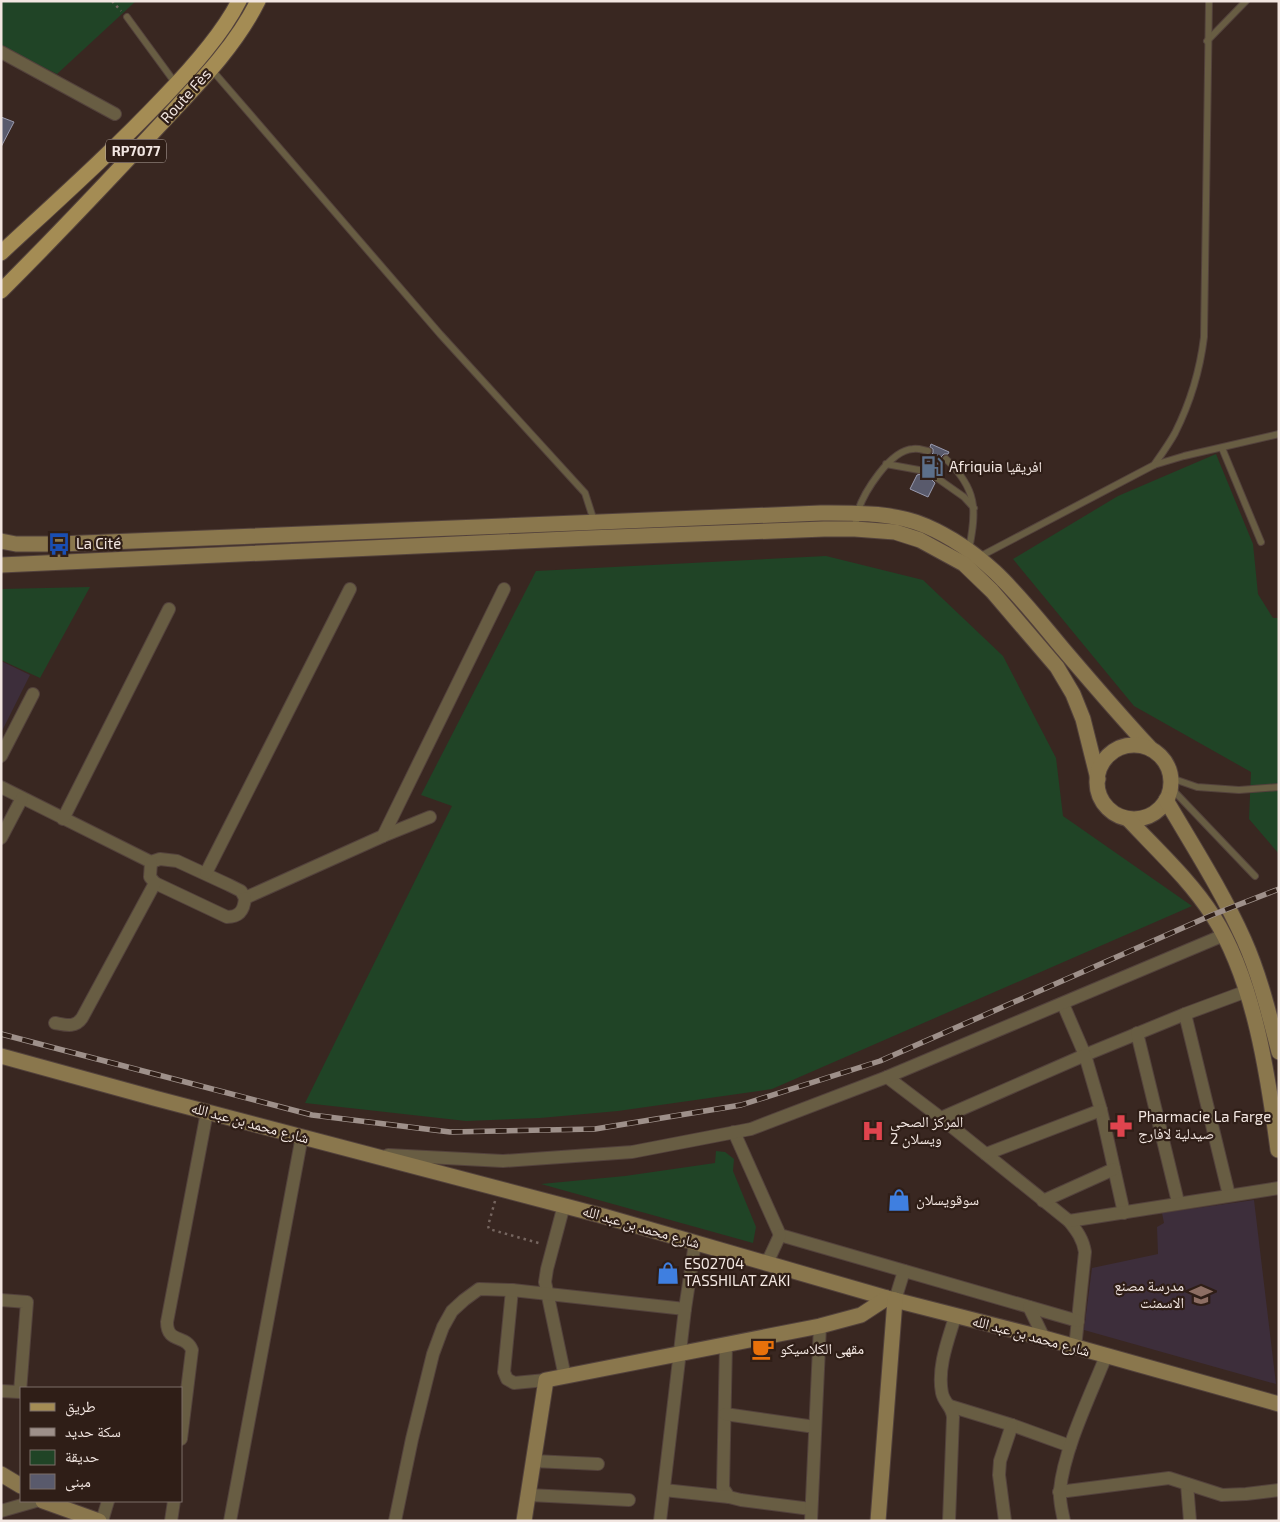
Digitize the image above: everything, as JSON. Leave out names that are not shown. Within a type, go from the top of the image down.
[{"type":"main road","name":"Route Fès","points":[[1,253],[128,135],[176,84],[226,23],[239,1]]},
{"type":"main road","name":"Route Fès","points":[[1,291],[80,212],[211,69],[248,20],[258,1]]},
{"type":"street","points":[[1,52],[115,114]]},
{"type":"street","points":[[1,542],[59,544],[594,521],[857,513],[897,518],[925,526],[1006,581],[1112,708],[1168,766],[1169,789],[1243,939],[1264,995],[1279,1052]]},
{"type":"street","points":[[1,565],[589,538],[855,529],[895,532],[920,540],[943,551],[970,557],[992,591],[1057,667],[1073,694],[1083,719],[1098,778]]},
{"type":"street","points":[[206,873],[350,589]]},
{"type":"street","points":[[383,836],[504,589]]},
{"type":"street","points":[[63,819],[169,609]]},
{"type":"street","points":[[1,756],[33,694]]},
{"type":"street","points":[[1151,749],[1134,746],[1116,750],[1107,757],[1100,767],[1098,790],[1102,800],[1113,812],[1128,819],[1192,888],[1224,935],[1247,991],[1271,1101],[1278,1150]]},
{"type":"street","points":[[1,786],[151,862],[160,859],[177,861],[241,891],[245,898],[241,912],[235,917],[228,917],[155,883],[150,877],[149,869],[151,862]]},
{"type":"street","points":[[1128,819],[1139,819],[1160,809],[1169,789]]},
{"type":"street","points":[[1,838],[22,798]]},
{"type":"street","points":[[245,898],[430,817]]},
{"type":"street","points":[[55,1023],[72,1026],[78,1024],[155,883]]},
{"type":"street","points":[[370,1154],[503,1161],[632,1152],[751,1129],[887,1077],[1224,935]]},
{"type":"street","points":[[942,1118],[1137,1033],[1247,991]]},
{"type":"street","points":[[1063,1004],[1085,1055],[1101,1110],[1124,1213]]},
{"type":"street","points":[[1185,1014],[1229,1195]]},
{"type":"street","points":[[1137,1033],[1178,1202]]},
{"type":"street","name":"شارع محمد بن عبد الله","points":[[1,1056],[564,1205],[955,1317],[1044,1338],[1279,1404]]},
{"type":"street","points":[[887,1077],[942,1118],[1069,1221],[1084,1242],[1085,1252],[1075,1348]]},
{"type":"street","points":[[986,1154],[1101,1110]]},
{"type":"street","points":[[182,1431],[192,1350],[187,1342],[173,1337],[169,1333],[167,1322],[207,1112]]},
{"type":"street","points":[[734,1132],[780,1235],[767,1263]]},
{"type":"street","points":[[230,1521],[302,1136]]},
{"type":"street","points":[[1278,1150],[1279,1137]]},
{"type":"street","points":[[1043,1201],[1114,1169]]},
{"type":"street","points":[[1069,1221],[1124,1213],[1178,1202],[1279,1188]]},
{"type":"street","points":[[564,1205],[547,1269],[546,1282],[565,1377]]},
{"type":"street","points":[[780,1235],[1078,1321]]},
{"type":"street","points":[[660,1521],[679,1354],[695,1243]]},
{"type":"street","points":[[878,1521],[891,1299],[904,1271]]},
{"type":"street","points":[[395,1521],[412,1438],[433,1354],[443,1327],[452,1311],[479,1289],[512,1290],[685,1309]]},
{"type":"street","points":[[512,1290],[504,1372],[507,1379],[514,1383],[565,1377],[820,1326],[860,1315],[891,1299]]},
{"type":"street","points":[[1,1300],[28,1302],[20,1387]]},
{"type":"street","points":[[1029,1307],[1044,1338]]},
{"type":"street","points":[[955,1317],[944,1352],[941,1376],[944,1400],[950,1406],[1012,1425],[1070,1446]]},
{"type":"street","points":[[664,1490],[729,1496],[811,1515],[820,1326]]},
{"type":"street","points":[[726,1344],[723,1488],[729,1496]]},
{"type":"street","points":[[1064,1521],[1059,1492],[1070,1446],[1106,1356]]},
{"type":"street","points":[[524,1521],[546,1380]]},
{"type":"street","points":[[1,1390],[20,1392]]},
{"type":"street","points":[[949,1521],[953,1417],[950,1406]]},
{"type":"street","points":[[725,1414],[815,1427]]},
{"type":"street","points":[[1006,1521],[999,1475],[1000,1461],[1012,1425]]},
{"type":"street","points":[[534,1461],[598,1464]]},
{"type":"street","points":[[1,1474],[20,1485]]},
{"type":"street","points":[[1059,1492],[1169,1478],[1222,1495],[1279,1490]]},
{"type":"street","points":[[1187,1484],[1190,1521]]},
{"type":"street","points":[[529,1495],[629,1500]]},
{"type":"street","points":[[1,1511],[32,1502]]},
{"type":"street","points":[[46,1502],[101,1521],[108,1502]]},
{"type":"street","points":[[171,1521],[174,1502]]},
{"type":"lane","points":[[1154,466],[1174,434],[1191,394],[1201,361],[1204,337],[1209,1]]},
{"type":"lane","points":[[1207,41],[1246,1]]},
{"type":"lane","points":[[127,17],[176,84]]},
{"type":"lane","points":[[211,69],[440,334],[585,493],[594,521]]},
{"type":"lane","points":[[970,557],[1154,466],[1184,456],[1279,434]]},
{"type":"lane","points":[[855,529],[857,513],[875,479],[886,464],[898,454],[907,450],[914,448],[928,451]]},
{"type":"lane","points":[[1222,448],[1260,542]]},
{"type":"lane","points":[[946,459],[957,470],[971,495],[974,509],[974,524],[970,557]]},
{"type":"lane","points":[[886,464],[919,470]]},
{"type":"lane","points":[[937,478],[964,497],[974,509]]},
{"type":"lane","points":[[1169,789],[1197,787],[1239,790],[1279,787]]},
{"type":"lane","points":[[1169,789],[1255,876]]},
{"type":"path","points":[[499,1188],[488,1226],[489,1229],[553,1248]]},
{"type":"shaded area","points":[[1,661],[30,675],[1,733]]},
{"type":"shaded area","points":[[1254,1200],[1276,1384],[1084,1330],[1092,1268],[1158,1254],[1157,1227],[1164,1223],[1162,1213]]},
{"type":"green space","points":[[1,1],[136,1],[57,74],[1,46]]},
{"type":"green space","points":[[1216,454],[1253,544],[1258,594],[1273,618],[1279,618],[1279,854],[1249,819],[1251,772],[1134,706],[1013,559],[1118,496]]},
{"type":"green space","points":[[826,556],[923,580],[1003,656],[1056,758],[1063,816],[1192,906],[772,1089],[618,1111],[540,1118],[466,1121],[305,1103],[452,806],[421,795],[536,571]]},
{"type":"green space","points":[[90,587],[40,678],[1,660],[1,589]]},
{"type":"green space","points":[[716,1151],[725,1152],[734,1159],[733,1171],[756,1227],[753,1243],[541,1184],[625,1176],[715,1163]]},
{"type":"building","points":[[1,117],[14,122],[1,147]]},
{"type":"building","points":[[931,444],[949,452],[941,457],[944,464],[939,474],[935,473],[933,476],[932,480],[935,483],[928,497],[910,489],[917,475],[924,471],[921,466],[926,456],[930,456],[933,453],[933,449],[930,447]]},
{"type":"railway","points":[[1,1034],[312,1115],[450,1132],[595,1129],[741,1105],[880,1061],[1212,915],[1279,889]]},
{"type":"place","name":"Afriquia افريقيا","points":[[932,467]]},
{"type":"place","name":"La Cité","points":[[59,544]]},
{"type":"place","name":"Pharmacie La Farge صيدلية لافارج","points":[[1121,1126]]},
{"type":"place","name":"المركز الصحي ويسلان 2","points":[[873,1131]]},
{"type":"place","name":"سوقويسلان","points":[[899,1200]]},
{"type":"place","name":"ES02704 TASSHILAT ZAKI","points":[[668,1273]]},
{"type":"place","name":"مدرسة مصنع الاسمنت","points":[[1201,1295]]},
{"type":"place","name":"مقهى الكلاسيكو","points":[[763,1349]]}]
